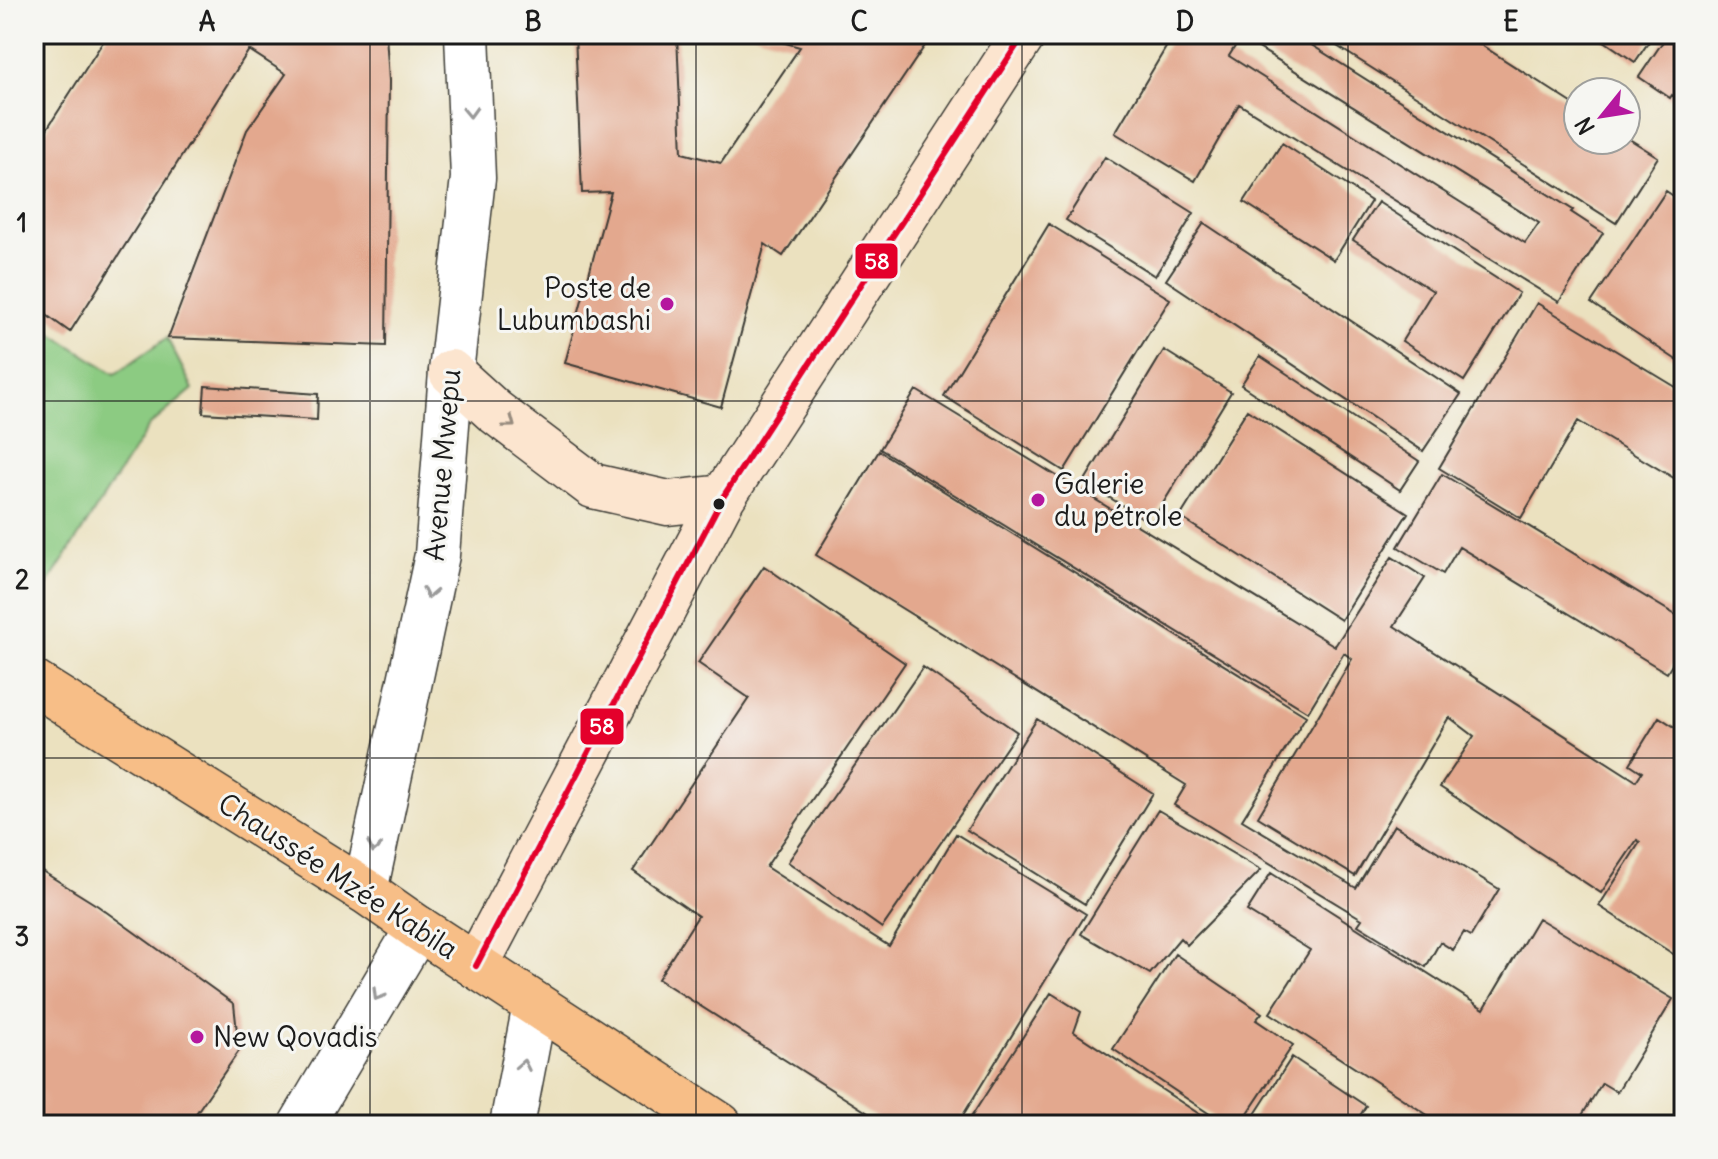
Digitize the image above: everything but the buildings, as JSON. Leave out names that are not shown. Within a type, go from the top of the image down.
[{"type":"highway","name":"Chaussée Mzée Kabila","points":[[34,683],[365,891],[720,1125]]},
{"type":"main road","points":[[476,966],[723,497],[1024,34]]},
{"type":"main road","points":[[451,372],[494,411],[593,486],[668,503],[723,497]]},
{"type":"street","name":"Avenue Mwepu","points":[[365,891],[437,555],[451,372],[473,178],[467,34]]},
{"type":"street","points":[[301,1125],[418,928]]},
{"type":"street","points":[[512,1125],[535,1005]]},
{"type":"green space","points":[[34,322],[115,374],[167,338],[193,389],[149,426],[37,601],[34,598]]},
{"type":"transit line","name":"58","points":[[476,966],[723,497],[1024,34]]},
{"type":"place","name":"Poste de Lubumbashi","points":[[667,304]]},
{"type":"place","name":"Galerie du pétrole","points":[[1038,500]]},
{"type":"place","name":"New Qovadis","points":[[197,1037]]}]
